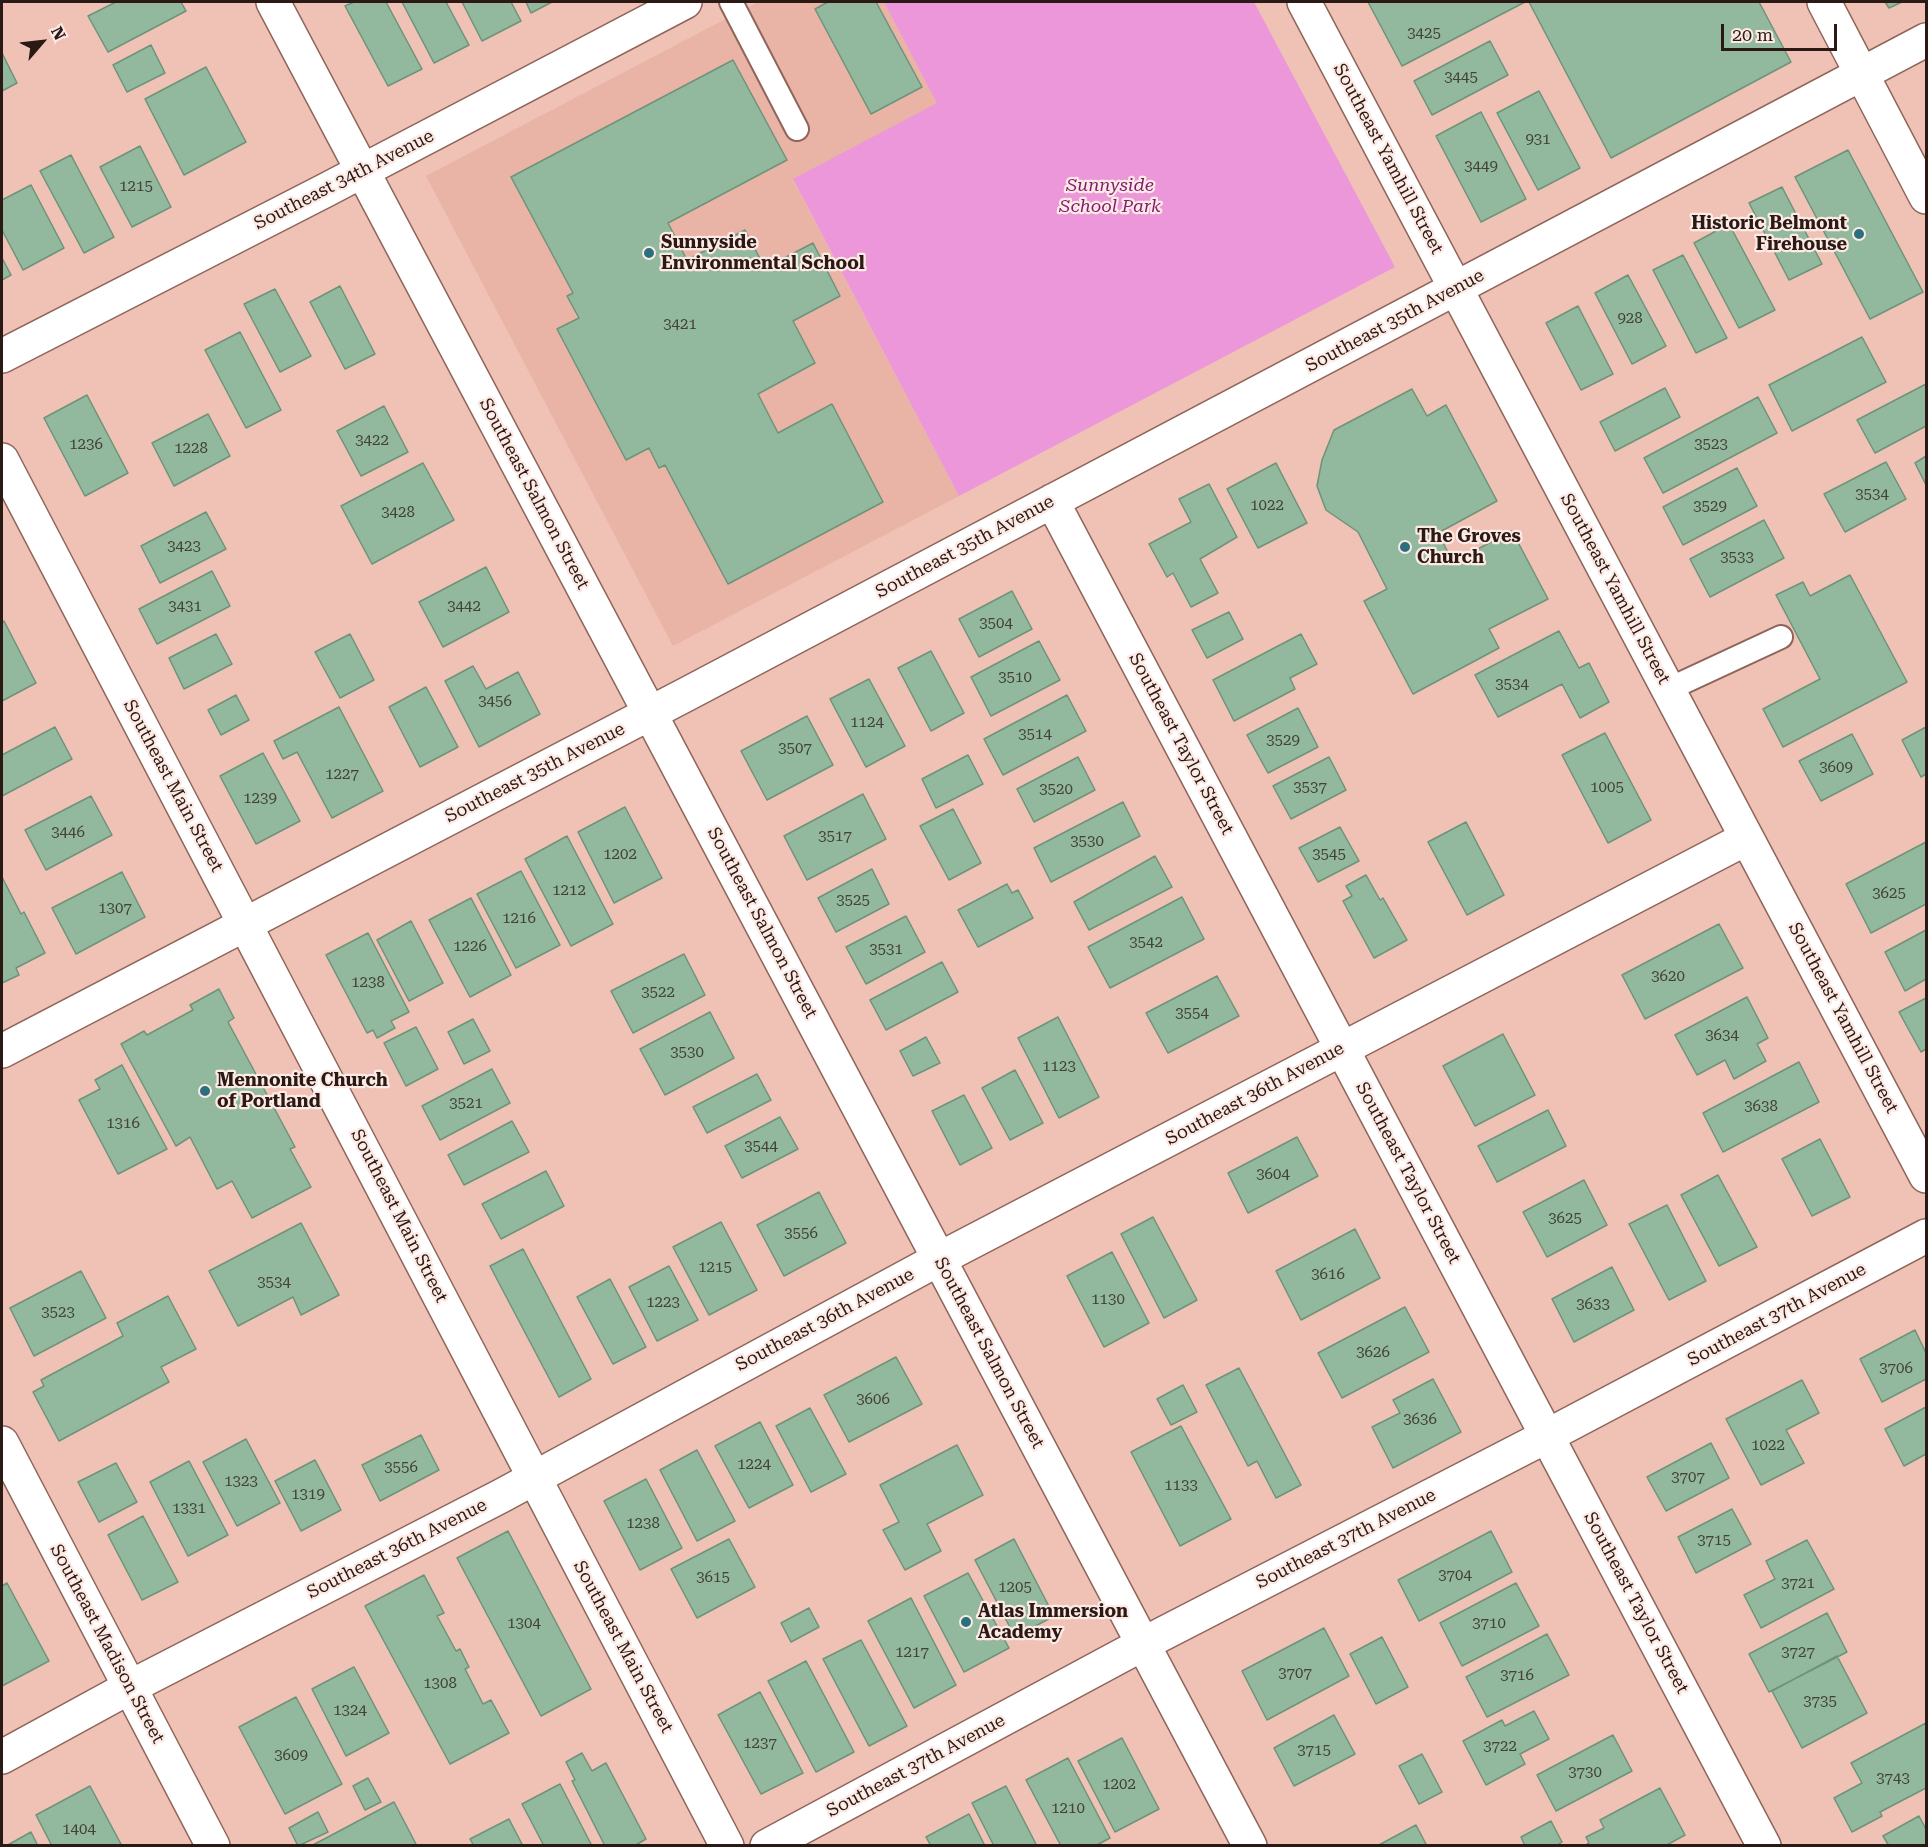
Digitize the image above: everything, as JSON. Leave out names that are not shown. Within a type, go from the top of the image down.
[{"type":"street","name":"Southeast Salmon Street","points":[[273,2],[1250,1845]]},
{"type":"street","name":"Southeast 34th Avenue","points":[[2,356],[363,171],[685,2]]},
{"type":"street","name":"Southeast Yamhill Street","points":[[1304,2],[1926,1176]]},
{"type":"street","points":[[1824,2],[1862,74],[1918,159],[1926,197]]},
{"type":"street","name":"Southeast 35th Avenue","points":[[2,1051],[1862,74],[1925,45]]},
{"type":"street","name":"Southeast Main Street","points":[[2,460],[728,1845]]},
{"type":"street","name":"Southeast Taylor Street","points":[[1052,501],[1764,1845]]},
{"type":"street","name":"Southeast 36th Avenue","points":[[2,1757],[130,1687],[501,1496],[534,1476],[939,1259],[1747,838]]},
{"type":"street","name":"Southeast 37th Avenue","points":[[767,1845],[1143,1644],[1547,1436],[1926,1236]]},
{"type":"street","name":"Southeast Madison Street","points":[[2,1443],[213,1845]]},
{"type":"lane","points":[[731,2],[797,129]]},
{"type":"lane","points":[[1668,689],[1781,637]]},
{"type":"shaded area","name":"Sunnyside Environmental School","points":[[758,2],[884,2],[938,103],[793,180],[959,496],[673,646],[426,176]]},
{"type":"green space","name":"Sunnyside School Park","points":[[884,2],[1254,2],[1395,267],[959,496],[793,179],[937,103]]},
{"type":"building","points":[[116,2],[181,2],[186,11],[108,52],[88,16]]},
{"type":"building","points":[[354,2],[386,2],[422,69],[388,86],[345,6]]},
{"type":"building","points":[[402,2],[446,2],[469,45],[434,63]]},
{"type":"building","points":[[462,2],[511,2],[521,21],[482,41]]},
{"type":"building","points":[[526,2],[552,2],[531,13]]},
{"type":"building","points":[[828,2],[876,2],[922,87],[871,114],[815,9]]},
{"type":"building","points":[[1368,2],[1525,2],[1402,66]]},
{"type":"building","points":[[1529,2],[1759,2],[1791,62],[1611,158]]},
{"type":"building","points":[[1885,2],[1902,2],[1889,8]]},
{"type":"building","points":[[1490,41],[1508,75],[1432,115],[1414,81]]},
{"type":"building","points":[[151,45],[165,73],[127,92],[113,65]]},
{"type":"building","points":[[2,53],[17,83],[2,91]]},
{"type":"building","points":[[733,60],[787,160],[668,223],[687,260],[745,230],[765,268],[813,243],[840,296],[793,321],[815,363],[758,394],[778,433],[832,404],[883,502],[728,584],[665,465],[659,468],[649,448],[626,460],[557,329],[579,318],[567,296],[573,293],[511,177]]},
{"type":"building","points":[[206,67],[246,142],[184,175],[145,99]]},
{"type":"building","points":[[1539,91],[1580,168],[1538,190],[1497,113]]},
{"type":"building","points":[[1481,112],[1526,199],[1481,222],[1436,136]]},
{"type":"building","points":[[140,146],[171,207],[132,227],[100,167]]},
{"type":"building","name":"Historic Belmont Firehouse","points":[[1848,150],[1923,292],[1870,319],[1795,177]]},
{"type":"building","points":[[71,155],[114,237],[84,253],[40,171]]},
{"type":"building","points":[[31,185],[64,248],[23,270],[2,230],[2,200]]},
{"type":"building","points":[[1782,187],[1822,264],[1789,280],[1749,203]]},
{"type":"building","points":[[1729,224],[1775,310],[1739,328],[1694,243]]},
{"type":"building","points":[[1683,255],[1727,338],[1696,353],[1653,270]]},
{"type":"building","points":[[2,258],[11,275],[2,280]]},
{"type":"building","points":[[1628,275],[1666,346],[1632,364],[1595,293]]},
{"type":"building","points":[[340,286],[375,354],[345,369],[310,302]]},
{"type":"building","points":[[275,289],[311,356],[280,372],[244,304]]},
{"type":"building","points":[[1578,306],[1613,374],[1581,390],[1546,323]]},
{"type":"building","points":[[240,332],[281,410],[246,428],[205,350]]},
{"type":"building","points":[[1862,337],[1886,382],[1792,431],[1769,385]]},
{"type":"building","points":[[1926,384],[1926,426],[1875,453],[1857,420]]},
{"type":"building","points":[[1665,388],[1680,417],[1615,451],[1600,422]]},
{"type":"building","name":"The Groves Church","points":[[1412,389],[1427,416],[1446,405],[1497,501],[1438,533],[1453,562],[1512,531],[1548,599],[1489,629],[1499,648],[1413,694],[1364,601],[1387,589],[1358,532],[1326,510],[1317,486],[1322,460],[1334,430]]},
{"type":"building","points":[[87,395],[128,473],[85,496],[44,418]]},
{"type":"building","points":[[1758,397],[1777,433],[1663,493],[1644,458]]},
{"type":"building","points":[[384,406],[408,452],[361,476],[337,431]]},
{"type":"building","points":[[208,414],[230,456],[174,486],[152,443]]},
{"type":"building","points":[[1926,456],[1926,485],[1915,463]]},
{"type":"building","points":[[1886,462],[1906,499],[1845,532],[1824,494]]},
{"type":"building","points":[[423,463],[454,520],[372,564],[341,506]]},
{"type":"building","points":[[1276,463],[1307,523],[1258,548],[1227,489]]},
{"type":"building","points":[[1737,468],[1757,506],[1683,545],[1663,507]]},
{"type":"building","points":[[1209,484],[1237,537],[1200,559],[1218,593],[1191,607],[1173,573],[1167,577],[1149,544],[1191,522],[1179,499]]},
{"type":"building","points":[[206,512],[226,549],[160,583],[141,546]]},
{"type":"building","points":[[1764,520],[1784,558],[1710,597],[1690,559]]},
{"type":"building","points":[[486,567],[509,612],[443,647],[419,602]]},
{"type":"building","points":[[212,571],[230,606],[157,644],[139,609]]},
{"type":"building","points":[[1850,575],[1907,682],[1783,747],[1763,709],[1820,679],[1776,595],[1803,582],[1810,596]]},
{"type":"building","points":[[1012,591],[1032,629],[979,657],[959,619]]},
{"type":"building","points":[[1229,612],[1243,639],[1207,658],[1192,630]]},
{"type":"building","points":[[4,621],[36,683],[2,701],[2,623]]},
{"type":"building","points":[[1559,631],[1579,668],[1589,663],[1609,702],[1580,718],[1562,684],[1498,717],[1475,675]]},
{"type":"building","points":[[216,634],[232,664],[184,689],[169,658]]},
{"type":"building","points":[[350,634],[374,680],[340,698],[315,652]]},
{"type":"building","points":[[1301,634],[1317,664],[1290,678],[1295,689],[1234,721],[1213,680]]},
{"type":"building","points":[[1039,641],[1060,680],[991,716],[971,677]]},
{"type":"building","points":[[931,651],[964,713],[931,731],[898,668]]},
{"type":"building","points":[[473,666],[486,689],[518,672],[540,714],[479,747],[445,681]]},
{"type":"building","points":[[869,679],[905,746],[866,767],[830,699]]},
{"type":"building","points":[[426,687],[458,747],[420,767],[389,707]]},
{"type":"building","points":[[236,695],[249,720],[221,735],[208,710]]},
{"type":"building","points":[[1067,695],[1086,731],[1003,775],[984,739]]},
{"type":"building","points":[[339,707],[383,791],[332,818],[297,752],[283,759],[274,741]]},
{"type":"building","points":[[1298,708],[1318,747],[1268,773],[1247,735]]},
{"type":"building","points":[[807,716],[833,765],[767,800],[741,751]]},
{"type":"building","points":[[55,727],[72,759],[2,796],[2,755]]},
{"type":"building","points":[[1926,727],[1926,774],[1921,777],[1902,740]]},
{"type":"building","points":[[1605,733],[1651,820],[1608,843],[1562,755]]},
{"type":"building","points":[[1852,734],[1873,774],[1821,801],[1799,761]]},
{"type":"building","points":[[263,753],[300,821],[256,844],[220,776]]},
{"type":"building","points":[[968,755],[983,784],[936,808],[922,779]]},
{"type":"building","points":[[1078,757],[1095,790],[1034,822],[1017,789]]},
{"type":"building","points":[[1329,757],[1346,790],[1291,819],[1273,786]]},
{"type":"building","points":[[863,794],[886,839],[807,880],[784,836]]},
{"type":"building","points":[[91,796],[112,835],[46,870],[25,830]]},
{"type":"building","points":[[1123,802],[1140,836],[1051,882],[1034,848]]},
{"type":"building","points":[[625,807],[662,878],[614,903],[578,832]]},
{"type":"building","points":[[953,809],[981,863],[949,880],[920,826]]},
{"type":"building","points":[[1466,822],[1504,895],[1467,915],[1428,842]]},
{"type":"building","points":[[1340,827],[1359,861],[1318,882],[1299,848]]},
{"type":"building","points":[[567,836],[613,924],[571,946],[525,859]]},
{"type":"building","points":[[1926,842],[1926,904],[1871,933],[1846,884]]},
{"type":"building","points":[[1155,856],[1172,887],[1089,930],[1074,902]]},
{"type":"building","points":[[872,869],[889,904],[836,932],[818,898]]},
{"type":"building","points":[[521,871],[560,945],[516,968],[477,894]]},
{"type":"building","points":[[122,872],[145,917],[76,954],[52,908]]},
{"type":"building","points":[[1366,875],[1380,900],[1383,898],[1407,940],[1374,958],[1343,901],[1352,896],[1346,886]]},
{"type":"building","points":[[2,877],[21,914],[24,912],[45,953],[16,968],[19,975],[2,983]]},
{"type":"building","points":[[1007,884],[1012,893],[1018,890],[1033,918],[978,947],[958,910]]},
{"type":"building","points":[[1182,897],[1204,939],[1110,988],[1088,947]]},
{"type":"building","points":[[471,898],[511,975],[470,997],[429,920]]},
{"type":"building","points":[[906,916],[925,952],[866,984],[846,947]]},
{"type":"building","points":[[411,921],[443,983],[409,1001],[377,940]]},
{"type":"building","points":[[1719,924],[1743,968],[1645,1019],[1622,975]]},
{"type":"building","points":[[1926,930],[1926,979],[1905,991],[1885,952]]},
{"type":"building","points":[[368,933],[409,1012],[391,1021],[395,1028],[377,1038],[373,1030],[367,1033],[326,955]]},
{"type":"building","points":[[684,954],[705,995],[633,1033],[611,991]]},
{"type":"building","points":[[942,962],[958,992],[886,1030],[870,1000]]},
{"type":"building","points":[[1217,976],[1239,1016],[1168,1053],[1146,1013]]},
{"type":"building","name":"Mennonite Church of Portland","points":[[219,989],[234,1018],[228,1022],[295,1147],[290,1149],[311,1187],[252,1218],[232,1181],[217,1189],[190,1137],[176,1146],[121,1044],[144,1031],[147,1035],[193,1010],[190,1005]]},
{"type":"building","points":[[1747,997],[1768,1038],[1757,1044],[1766,1061],[1734,1079],[1725,1060],[1697,1075],[1675,1035]]},
{"type":"building","points":[[1926,998],[1926,1049],[1921,1052],[1899,1012]]},
{"type":"building","points":[[710,1012],[734,1058],[665,1095],[640,1049]]},
{"type":"building","points":[[1058,1017],[1099,1097],[1059,1118],[1018,1038]]},
{"type":"building","points":[[473,1019],[490,1051],[464,1064],[448,1032]]},
{"type":"building","points":[[416,1027],[438,1069],[406,1086],[384,1043]]},
{"type":"building","points":[[1503,1034],[1535,1095],[1475,1126],[1443,1066]]},
{"type":"building","points":[[926,1037],[940,1063],[913,1076],[900,1051]]},
{"type":"building","points":[[1799,1062],[1819,1102],[1723,1152],[1703,1113]]},
{"type":"building","points":[[122,1065],[167,1149],[118,1174],[79,1100],[100,1089],[95,1080]]},
{"type":"building","points":[[492,1069],[510,1103],[440,1140],[422,1106]]},
{"type":"building","points":[[1015,1070],[1043,1123],[1010,1140],[982,1088]]},
{"type":"building","points":[[757,1074],[771,1100],[707,1133],[693,1107]]},
{"type":"building","points":[[964,1095],[992,1148],[960,1165],[932,1111]]},
{"type":"building","points":[[1548,1110],[1566,1146],[1497,1182],[1478,1146]]},
{"type":"building","points":[[780,1117],[798,1149],[742,1178],[725,1146]]},
{"type":"building","points":[[512,1121],[529,1152],[464,1185],[448,1155]]},
{"type":"building","points":[[1297,1137],[1318,1176],[1248,1213],[1228,1173]]},
{"type":"building","points":[[1820,1139],[1850,1197],[1812,1216],[1782,1159]]},
{"type":"building","points":[[546,1171],[564,1206],[501,1239],[482,1204]]},
{"type":"building","points":[[1718,1175],[1757,1247],[1719,1266],[1681,1195]]},
{"type":"building","points":[[1584,1180],[1607,1225],[1547,1257],[1523,1212]]},
{"type":"building","points":[[819,1192],[846,1243],[784,1276],[757,1225]]},
{"type":"building","points":[[1667,1205],[1706,1281],[1669,1300],[1629,1224]]},
{"type":"building","points":[[1153,1217],[1197,1300],[1164,1318],[1121,1234]]},
{"type":"building","points":[[721,1222],[757,1290],[709,1315],[673,1247]]},
{"type":"building","points":[[301,1223],[339,1295],[301,1315],[293,1297],[238,1326],[209,1271]]},
{"type":"building","points":[[1355,1229],[1380,1278],[1301,1320],[1276,1271]]},
{"type":"building","points":[[523,1249],[591,1379],[559,1397],[490,1266]]},
{"type":"building","points":[[1112,1252],[1149,1323],[1104,1347],[1067,1276]]},
{"type":"building","points":[[669,1266],[698,1320],[657,1341],[629,1287]]},
{"type":"building","points":[[1612,1267],[1634,1310],[1574,1342],[1552,1299]]},
{"type":"building","points":[[81,1271],[106,1318],[34,1356],[10,1308]]},
{"type":"building","points":[[610,1279],[646,1347],[613,1364],[577,1297]]},
{"type":"building","points":[[168,1296],[196,1349],[161,1367],[169,1382],[59,1441],[33,1392],[44,1386],[41,1380],[123,1336],[117,1323]]},
{"type":"building","points":[[1405,1307],[1429,1352],[1342,1398],[1318,1353]]},
{"type":"building","points":[[1915,1330],[1926,1353],[1926,1379],[1882,1402],[1860,1359]]},
{"type":"building","points":[[896,1357],[922,1404],[849,1442],[824,1395]]},
{"type":"building","points":[[1239,1368],[1301,1485],[1276,1498],[1257,1461],[1248,1466],[1206,1385]]},
{"type":"building","points":[[1433,1379],[1461,1432],[1393,1468],[1372,1427],[1400,1413],[1393,1400]]},
{"type":"building","points":[[1802,1380],[1819,1413],[1786,1430],[1804,1463],[1761,1485],[1726,1419]]},
{"type":"building","points":[[1183,1385],[1197,1412],[1171,1425],[1157,1399]]},
{"type":"building","points":[[1926,1407],[1926,1454],[1904,1466],[1885,1429]]},
{"type":"building","points":[[810,1408],[846,1474],[811,1492],[776,1426]]},
{"type":"building","points":[[760,1422],[793,1485],[749,1508],[715,1446]]},
{"type":"building","points":[[1181,1426],[1231,1519],[1180,1546],[1131,1452]]},
{"type":"building","points":[[421,1435],[439,1470],[380,1501],[362,1465]]},
{"type":"building","points":[[246,1439],[280,1503],[237,1526],[203,1462]]},
{"type":"building","points":[[1711,1443],[1729,1478],[1666,1511],[1647,1477]]},
{"type":"building","points":[[957,1445],[983,1495],[927,1524],[941,1551],[905,1570],[883,1530],[899,1522],[880,1485]]},
{"type":"building","points":[[697,1450],[735,1521],[697,1541],[660,1470]]},
{"type":"building","points":[[315,1460],[341,1510],[301,1531],[275,1481]]},
{"type":"building","points":[[189,1461],[228,1535],[188,1556],[150,1482]]},
{"type":"building","points":[[116,1463],[137,1502],[99,1522],[78,1482]]},
{"type":"building","points":[[646,1479],[682,1548],[640,1570],[604,1501]]},
{"type":"building","points":[[1732,1509],[1751,1544],[1696,1573],[1678,1537]]},
{"type":"building","points":[[143,1516],[178,1582],[142,1600],[108,1535]]},
{"type":"building","points":[[508,1531],[591,1689],[541,1716],[457,1558]]},
{"type":"building","points":[[1491,1531],[1512,1572],[1419,1621],[1398,1580]]},
{"type":"building","points":[[729,1539],[755,1587],[697,1618],[671,1569]]},
{"type":"building","points":[[1014,1539],[1054,1616],[1015,1637],[975,1560]]},
{"type":"building","points":[[1807,1540],[1834,1589],[1761,1628],[1744,1595],[1775,1579],[1766,1561]]},
{"type":"building","name":"Atlas Immersion Academy","points":[[968,1573],[1009,1648],[964,1672],[924,1596]]},
{"type":"building","points":[[424,1575],[444,1613],[437,1616],[456,1651],[460,1649],[469,1667],[465,1669],[483,1704],[491,1700],[509,1733],[450,1764],[365,1606]]},
{"type":"building","points":[[7,1583],[49,1661],[2,1686],[2,1586]]},
{"type":"building","points":[[1516,1583],[1539,1626],[1462,1666],[1440,1623]]},
{"type":"building","points":[[911,1598],[956,1685],[914,1708],[868,1621]]},
{"type":"building","points":[[809,1608],[819,1627],[791,1642],[781,1623]]},
{"type":"building","points":[[1827,1613],[1847,1652],[1769,1692],[1749,1654]]},
{"type":"building","points":[[1324,1628],[1349,1676],[1267,1720],[1242,1671]]},
{"type":"building","points":[[1547,1634],[1569,1675],[1487,1717],[1466,1677]]},
{"type":"building","points":[[1382,1637],[1408,1687],[1376,1704],[1350,1654]]},
{"type":"building","points":[[861,1640],[907,1726],[869,1746],[823,1659]]},
{"type":"building","points":[[1837,1656],[1867,1713],[1802,1748],[1772,1691]]},
{"type":"building","points":[[806,1661],[854,1752],[816,1772],[768,1681]]},
{"type":"building","points":[[354,1667],[389,1733],[346,1756],[312,1689]]},
{"type":"building","points":[[760,1692],[803,1773],[761,1794],[718,1715]]},
{"type":"building","points":[[296,1697],[342,1784],[285,1814],[239,1727]]},
{"type":"building","points":[[1534,1711],[1549,1739],[1520,1754],[1525,1764],[1486,1785],[1463,1741],[1502,1720],[1505,1726]]},
{"type":"building","points":[[1334,1715],[1355,1754],[1294,1786],[1274,1748]]},
{"type":"building","points":[[1926,1723],[1926,1788],[1880,1812],[1882,1816],[1852,1832],[1834,1798],[1862,1783],[1851,1763]]},
{"type":"building","points":[[1613,1735],[1632,1771],[1556,1811],[1537,1775]]},
{"type":"building","points":[[1122,1738],[1159,1809],[1115,1832],[1078,1761]]},
{"type":"building","points":[[582,1753],[592,1771],[606,1763],[646,1839],[634,1846],[605,1846],[572,1781],[575,1780],[566,1762]]},
{"type":"building","points":[[1422,1754],[1442,1792],[1419,1804],[1399,1766]]},
{"type":"building","points":[[1068,1758],[1110,1838],[1095,1846],[1061,1846],[1026,1780]]},
{"type":"building","points":[[368,1778],[381,1802],[365,1810],[353,1786]]},
{"type":"building","points":[[560,1784],[592,1846],[544,1846],[522,1804]]},
{"type":"building","points":[[90,1786],[122,1846],[52,1846],[36,1815]]},
{"type":"building","points":[[1006,1786],[1037,1846],[994,1846],[972,1803]]},
{"type":"building","points":[[1660,1788],[1685,1835],[1665,1846],[1584,1846],[1589,1843],[1586,1837],[1604,1828],[1600,1820]]},
{"type":"building","points":[[394,1802],[417,1846],[311,1846]]},
{"type":"building","points":[[318,1812],[328,1832],[298,1846],[289,1828]]},
{"type":"building","points":[[969,1814],[985,1846],[931,1846],[926,1837]]},
{"type":"building","points":[[1919,1816],[1926,1829],[1926,1846],[1889,1846],[1883,1836]]},
{"type":"building","points":[[509,1819],[523,1846],[474,1846],[470,1839]]},
{"type":"building","points":[[1551,1821],[1562,1842],[1556,1846],[1525,1846],[1521,1837]]},
{"type":"building","points":[[1416,1825],[1427,1846],[1377,1846]]},
{"type":"building","points":[[31,1832],[38,1846],[6,1846]]},
{"type":"place","name":"Historic Belmont Firehouse","points":[[1859,234]]},
{"type":"place","name":"Sunnyside Environmental School","points":[[649,253]]},
{"type":"place","name":"The Groves Church","points":[[1405,547]]},
{"type":"place","name":"Mennonite Church of Portland","points":[[205,1091]]},
{"type":"place","name":"Atlas Immersion Academy","points":[[966,1622]]}]
